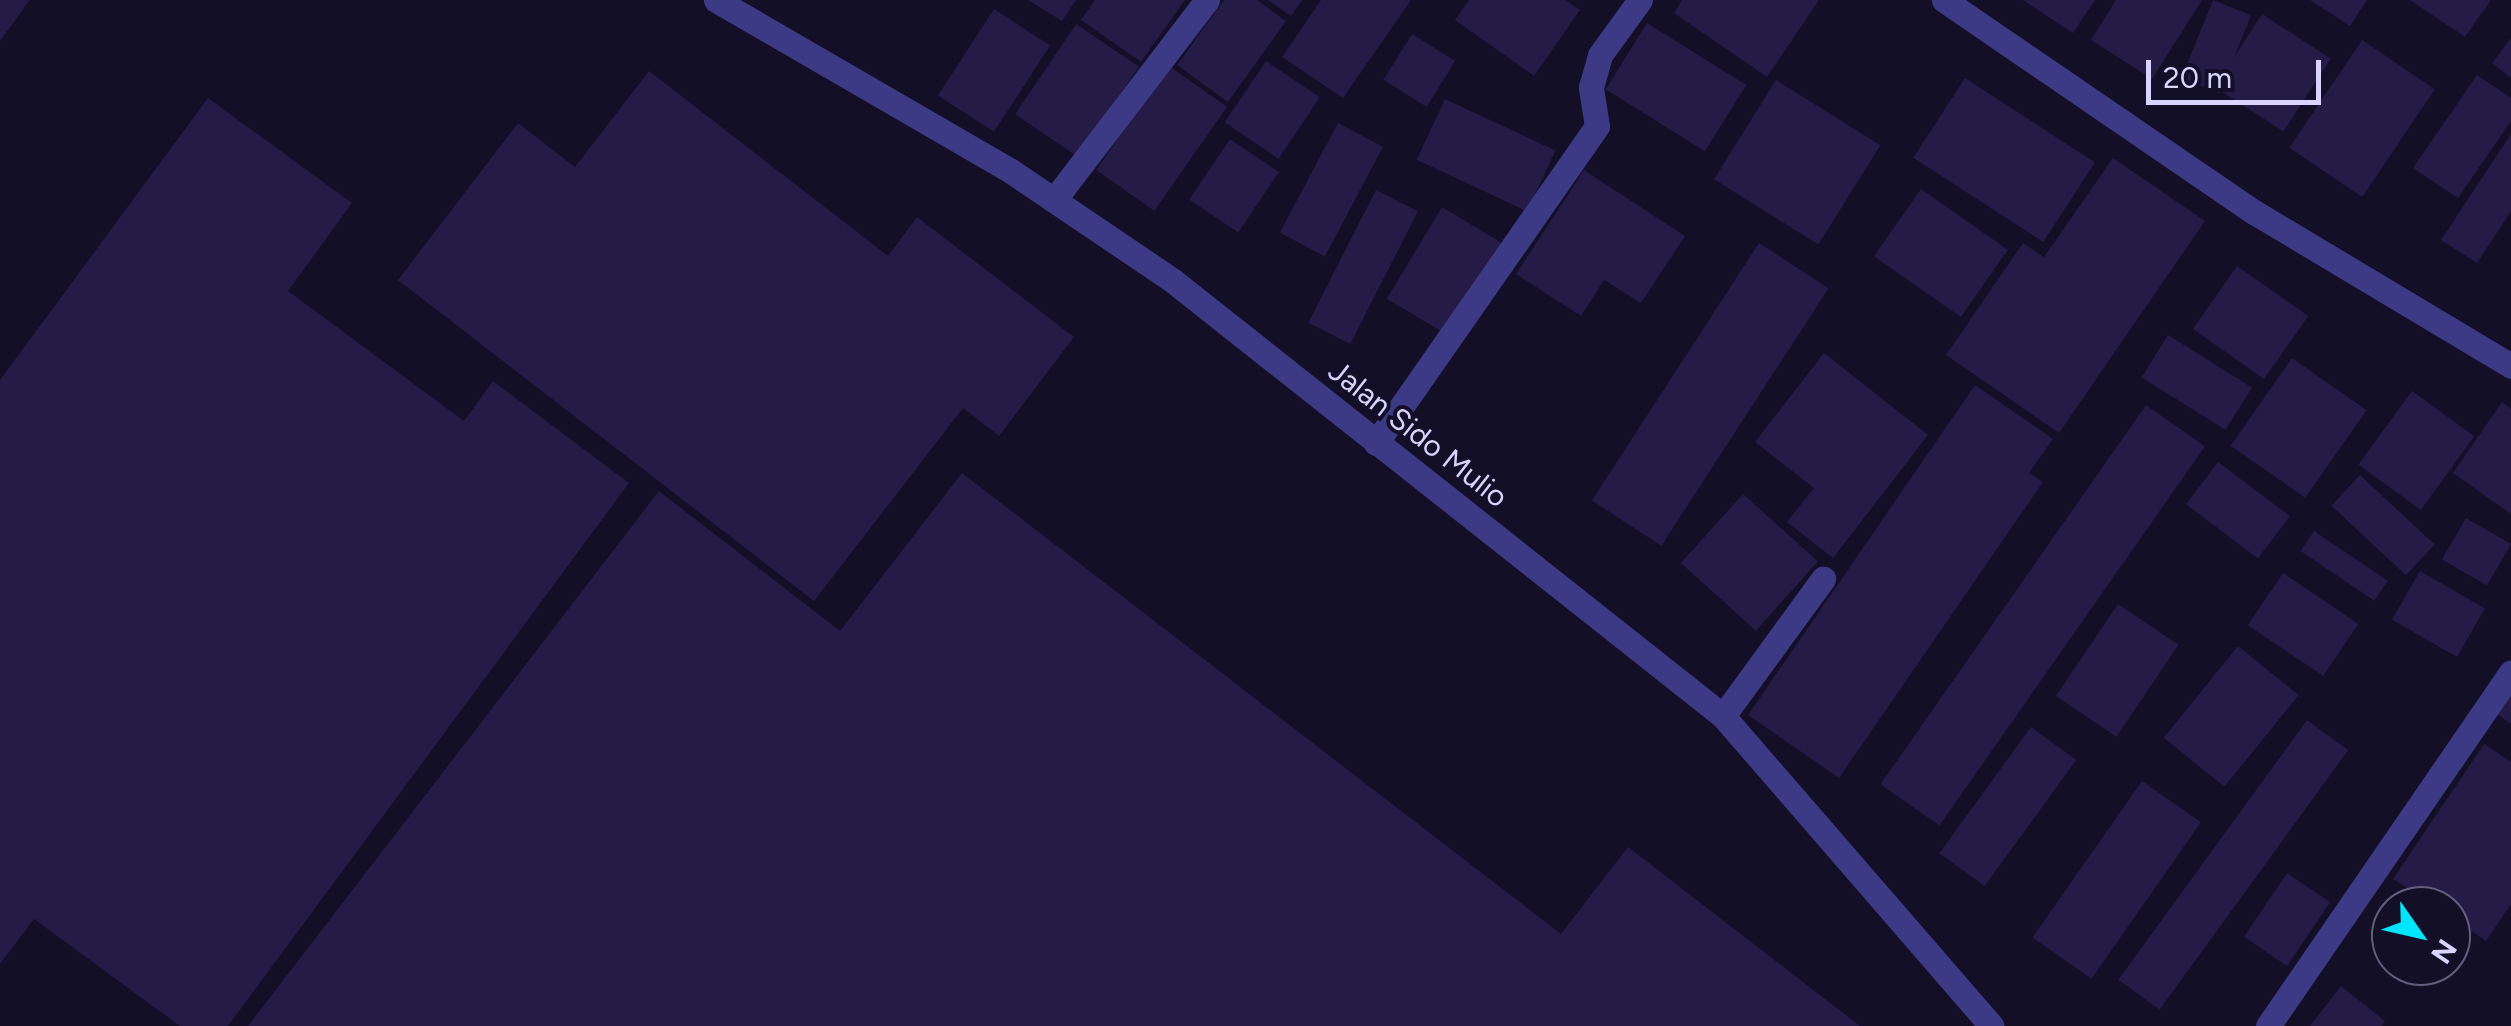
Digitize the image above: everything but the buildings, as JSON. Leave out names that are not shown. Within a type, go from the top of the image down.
[{"type":"street","name":"Jalan Sido Mulio","points":[[716,0],[1054,200],[1172,280],[1723,716],[1992,1026]]},
{"type":"street","points":[[1054,200],[1206,0]]},
{"type":"street","points":[[1376,443],[1598,126],[1591,87],[1600,55],[1640,0]]},
{"type":"street","points":[[1944,0],[2254,212],[2511,366]]},
{"type":"street","points":[[1723,716],[1822,578]]},
{"type":"street","points":[[2268,1026],[2511,672]]}]
